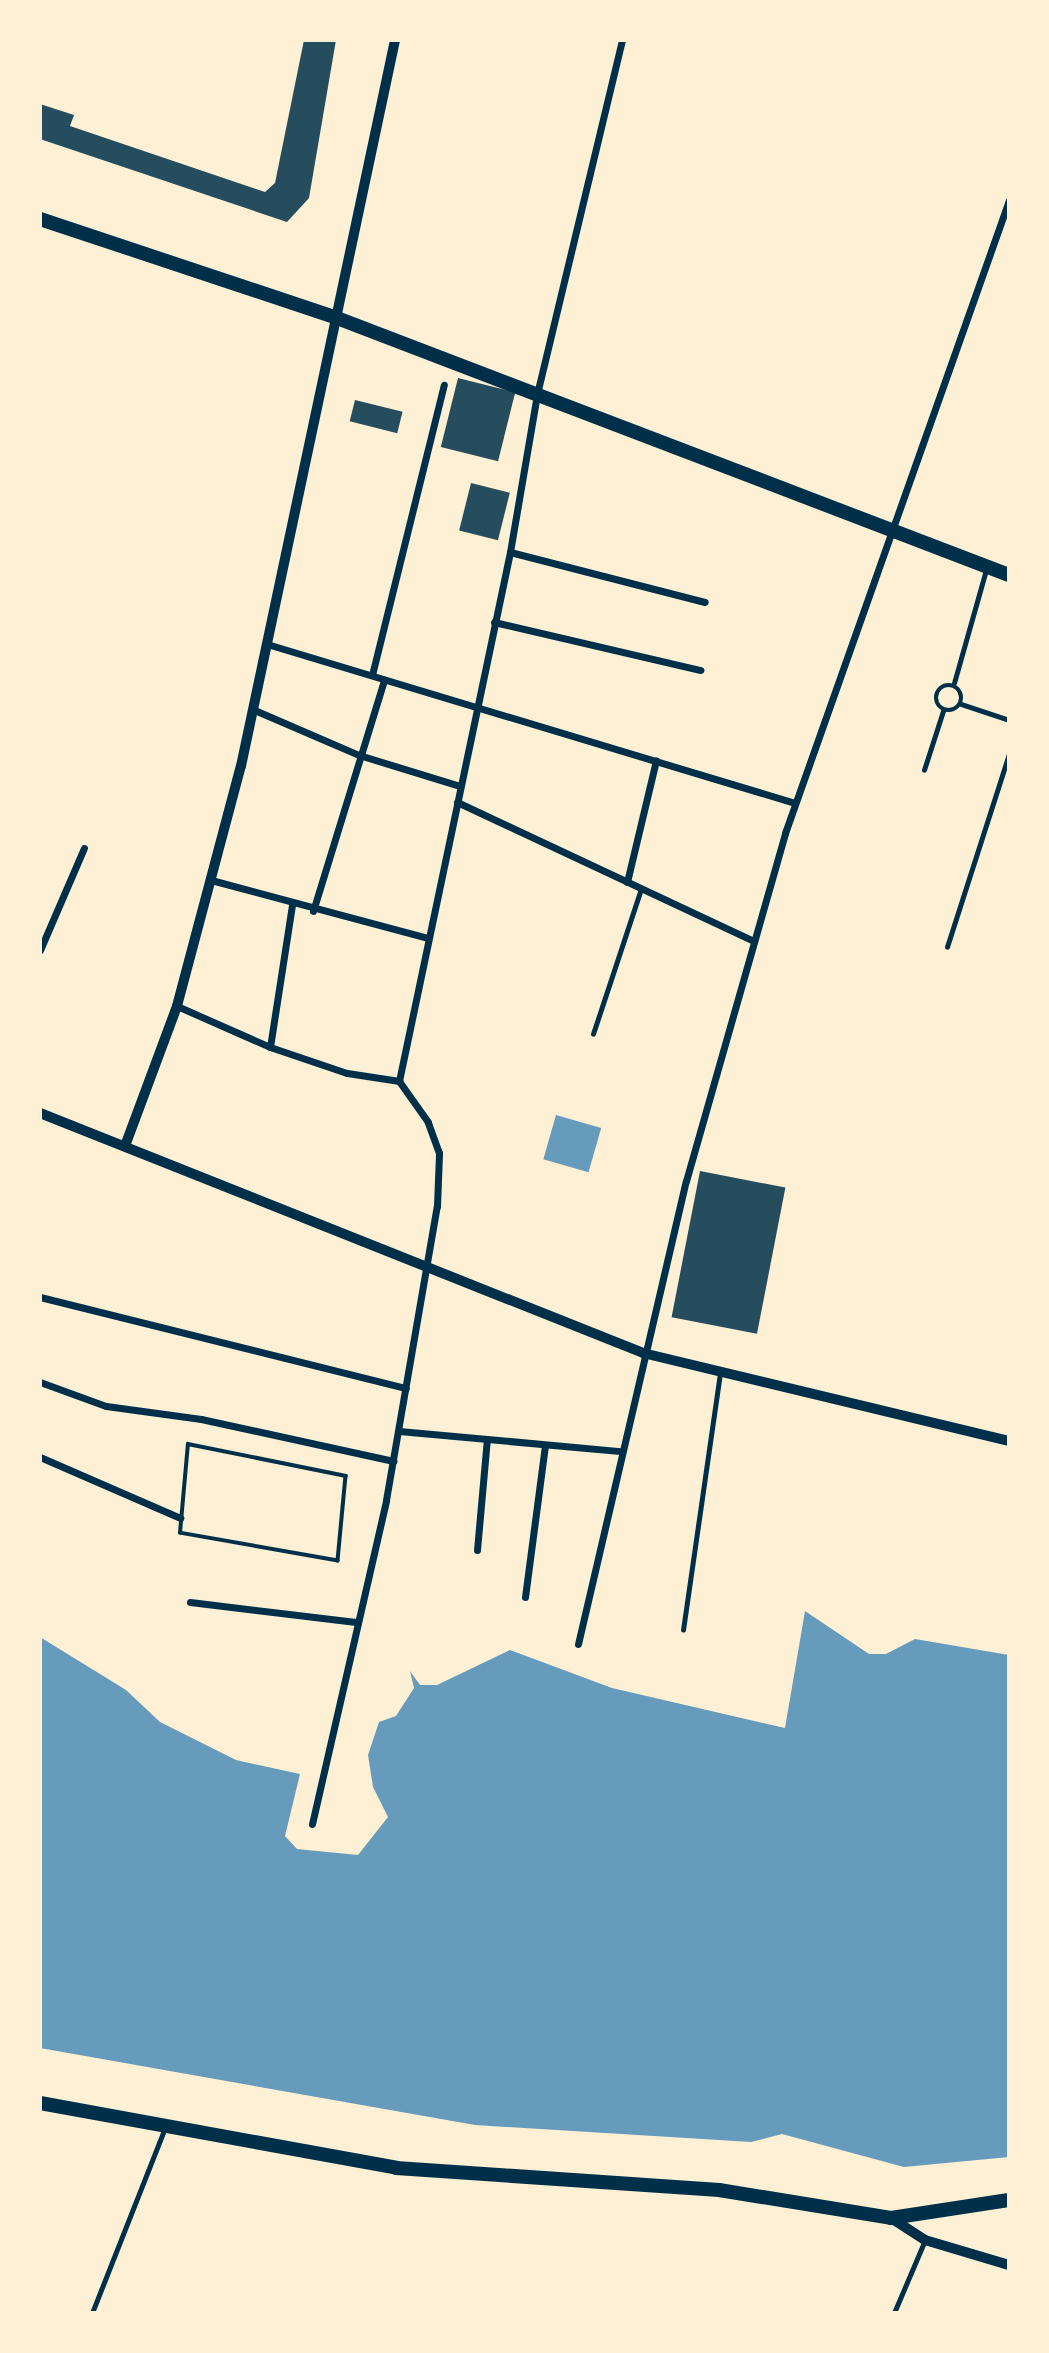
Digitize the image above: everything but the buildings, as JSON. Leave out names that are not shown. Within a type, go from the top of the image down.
[{"type":"main road","points":[[40,219],[337,318],[1009,575]]},
{"type":"main road","points":[[40,2103],[396,2168],[719,2190],[891,2218],[1009,2200]]},
{"type":"street","points":[[125,1146],[177,1006],[211,880],[267,644],[395,40]]},
{"type":"street","points":[[399,1081],[510,552],[537,394],[622,40]]},
{"type":"street","points":[[578,1644],[643,1353],[754,941],[796,803],[890,529],[1009,200]]},
{"type":"street","points":[[372,675],[444,385]]},
{"type":"street","points":[[510,552],[705,602]]},
{"type":"street","points":[[494,622],[700,670]]},
{"type":"street","points":[[267,644],[384,680],[476,704],[796,803]]},
{"type":"street","points":[[313,911],[384,680]]},
{"type":"street","points":[[251,709],[359,755],[460,786]]},
{"type":"street","points":[[627,882],[656,760]]},
{"type":"street","points":[[457,802],[754,941]]},
{"type":"street","points":[[40,950],[84,848]]},
{"type":"street","points":[[211,880],[313,911],[428,938]]},
{"type":"street","points":[[270,1047],[292,905]]},
{"type":"street","points":[[177,1006],[270,1047],[347,1073],[399,1081],[428,1122],[439,1153],[427,1264],[393,1461],[312,1824]]},
{"type":"street","points":[[40,1114],[427,1264],[643,1353],[1009,1441]]},
{"type":"street","points":[[40,1297],[406,1388]]},
{"type":"street","points":[[40,1382],[106,1406],[201,1419],[393,1461]]},
{"type":"street","points":[[398,1431],[620,1451]]},
{"type":"street","points":[[477,1550],[487,1439]]},
{"type":"street","points":[[525,1597],[545,1445]]},
{"type":"street","points":[[40,1457],[180,1518]]},
{"type":"street","points":[[190,1602],[356,1622]]},
{"type":"street","points":[[891,2218],[925,2240],[1009,2265]]},
{"type":"lane","points":[[961,704],[954,683],[987,566]]},
{"type":"lane","points":[[924,770],[943,711],[937,693],[954,683]]},
{"type":"lane","points":[[943,711],[961,704],[1009,719]]},
{"type":"lane","points":[[947,947],[1009,754]]},
{"type":"lane","points":[[593,1034],[641,888]]},
{"type":"lane","points":[[683,1630],[720,1373]]},
{"type":"lane","points":[[92,2313],[165,2126]]},
{"type":"lane","points":[[894,2313],[925,2240]]},
{"type":"path","points":[[188,1444],[346,1476],[338,1561],[180,1533],[180,1518],[188,1444]]},
{"type":"water","points":[[556,1115],[601,1128],[588,1172],[543,1159]]},
{"type":"water","points":[[805,1611],[869,1654],[886,1654],[915,1639],[1009,1655],[1009,2157],[904,2167],[782,2134],[751,2142],[475,2125],[40,2048],[40,1637],[126,1690],[160,1722],[236,1760],[300,1774],[285,1836],[297,1849],[358,1855],[388,1817],[373,1787],[368,1755],[379,1722],[396,1716],[414,1688],[410,1671],[420,1685],[437,1685],[510,1650],[612,1688],[785,1728]]}]
